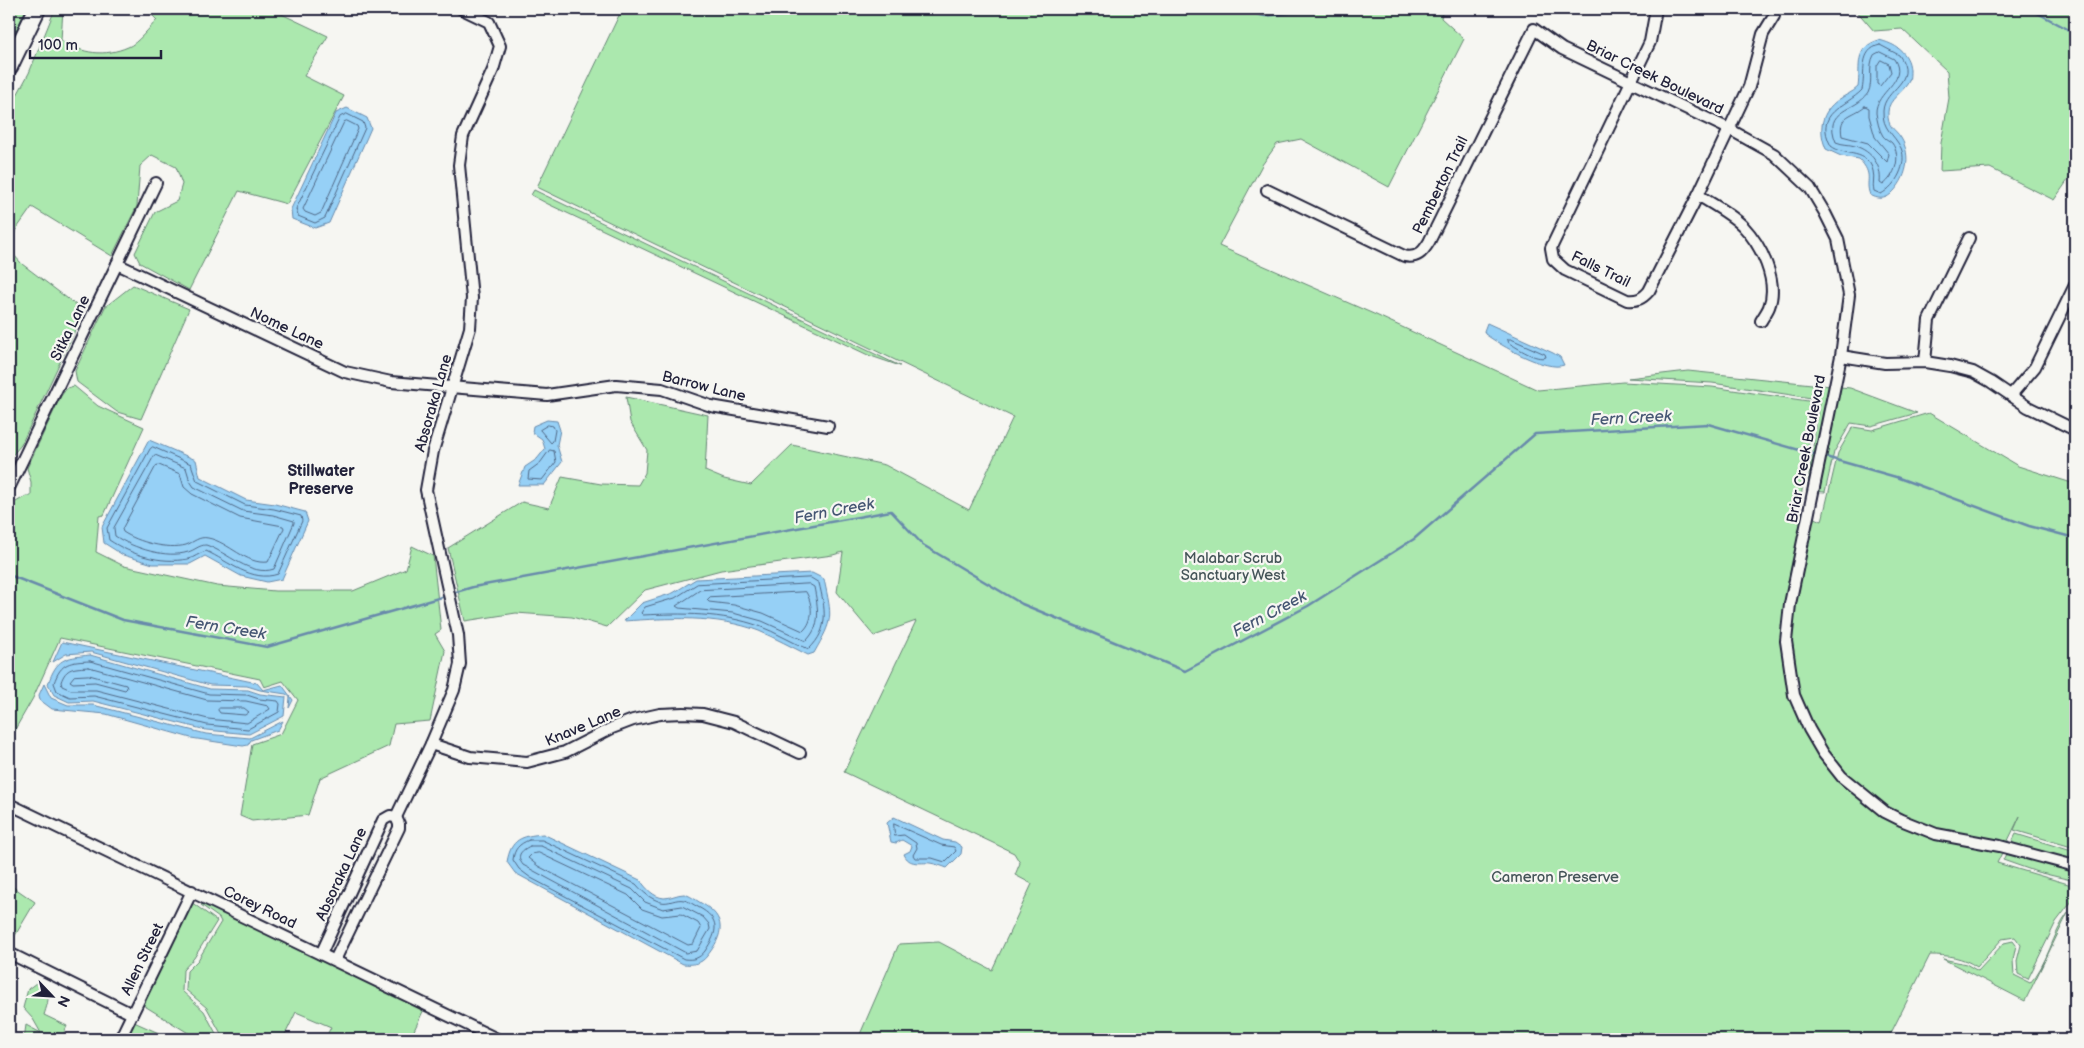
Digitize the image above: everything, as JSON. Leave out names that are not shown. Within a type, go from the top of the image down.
[{"type":"main road","points":[[9,67],[37,9]]},
{"type":"street","name":"Absoraka Lane","points":[[396,817],[431,744],[454,690],[460,664],[458,635],[426,490],[433,451],[470,328],[472,298],[459,165],[463,136],[493,70],[500,46],[489,22],[462,9]]},
{"type":"street","points":[[1632,82],[1650,42],[1656,9]]},
{"type":"street","name":"Falls Trail","points":[[1632,82],[1554,242],[1551,254],[1553,259],[1565,270],[1627,300],[1640,300],[1654,282],[1749,87],[1763,34],[1774,16]]},
{"type":"street","name":"Briar Creek Boulevard","points":[[1534,29],[1562,49],[1729,129],[1774,154],[1810,188],[1838,239],[1849,295],[1841,356],[1790,604],[1786,641],[1794,695],[1809,729],[1823,753],[1842,777],[1885,812],[1902,820],[1936,834],[2000,846],[2075,866]]},
{"type":"street","name":"Pemberton Trail","points":[[1267,190],[1404,256],[1419,255],[1429,242],[1534,29]]},
{"type":"street","name":"Sitka Lane","points":[[10,486],[156,183]]},
{"type":"street","points":[[1698,195],[1742,225],[1759,247],[1770,274],[1772,292],[1769,307],[1761,321]]},
{"type":"street","points":[[1925,362],[1929,320],[1969,238]]},
{"type":"street","name":"Nome Lane","points":[[117,264],[345,372],[390,382],[453,388]]},
{"type":"street","points":[[2011,395],[2035,367],[2075,285]]},
{"type":"street","points":[[1841,356],[1885,363],[1925,362],[1973,372],[2028,407],[2075,430]]},
{"type":"street","name":"Barrow Lane","points":[[453,388],[547,395],[616,386],[662,389],[710,406],[828,426]]},
{"type":"street","name":"Knave Lane","points":[[431,744],[470,757],[528,762],[565,752],[632,720],[660,714],[683,713],[703,714],[734,722],[800,753]]},
{"type":"street","name":"Corey Road","points":[[9,804],[497,1039]]},
{"type":"street","name":"Absoraka Lane","points":[[321,954],[383,820],[390,816],[396,817]]},
{"type":"street","name":"Absoraka Lane","points":[[335,960],[399,828],[400,824],[396,817]]},
{"type":"street","name":"Allen Street","points":[[120,1039],[192,891]]},
{"type":"street","points":[[346,898],[361,905]]},
{"type":"street","points":[[9,953],[132,1014]]},
{"type":"green space","points":[[9,9],[26,9],[9,46]]},
{"type":"green space","points":[[55,9],[63,9],[61,40],[85,51],[102,53],[128,47],[139,39],[157,20],[146,9],[271,9],[328,36],[304,76],[344,96],[287,204],[239,191],[189,290],[140,263],[135,253],[155,212],[177,201],[182,184],[176,167],[152,155],[140,166],[137,206],[112,256],[32,207],[15,231],[12,253],[22,264],[84,311],[21,445],[9,459],[9,110],[29,73]]},
{"type":"green space","name":"Malabar Scrub Sanctuary West","points":[[622,9],[1443,9],[1441,18],[1464,39],[1389,187],[1301,139],[1277,144],[1262,165],[1219,246],[1376,315],[1538,390],[1623,382],[1712,387],[1815,402],[1799,511],[1822,521],[1838,453],[1853,427],[1872,430],[1929,413],[2018,466],[2075,484],[2075,848],[2014,830],[2020,816],[1997,863],[2075,886],[2075,897],[2056,922],[2028,979],[2018,974],[2017,961],[2021,945],[2015,937],[2002,939],[1977,967],[1955,957],[1930,955],[1888,1039],[858,1039],[899,944],[939,942],[992,970],[1032,884],[1015,875],[1020,863],[1014,853],[844,772],[916,621],[874,636],[837,592],[843,552],[833,555],[721,570],[645,590],[607,627],[572,617],[516,613],[465,621],[448,548],[522,502],[549,508],[562,477],[601,484],[638,485],[645,473],[647,450],[630,422],[626,397],[708,415],[705,471],[724,479],[751,485],[792,445],[885,465],[969,510],[1013,417],[537,187]]},
{"type":"green space","points":[[1855,9],[2075,9],[2075,170],[2054,200],[1990,168],[1940,171],[1941,143],[1949,98],[1947,71],[1902,29],[1874,31]]},
{"type":"green space","points":[[534,190],[900,366],[868,355],[548,204],[531,195]]},
{"type":"green space","points":[[133,285],[189,309],[141,419],[117,412],[77,382],[75,371],[105,307]]},
{"type":"green space","points":[[1688,371],[1850,388],[1917,413],[1871,426],[1851,423],[1834,452],[1825,492],[1807,491],[1818,399],[1712,383],[1628,378]]},
{"type":"green space","points":[[74,386],[98,406],[144,427],[104,515],[99,516],[96,552],[124,566],[217,586],[275,591],[353,591],[406,569],[412,546],[433,556],[441,630],[435,634],[445,651],[430,721],[394,724],[389,746],[320,778],[308,815],[252,821],[240,816],[252,744],[281,734],[298,700],[283,681],[264,687],[260,679],[60,638],[33,698],[9,740],[9,506],[26,496],[31,496],[31,482],[27,468],[61,396],[67,388]]},
{"type":"green space","points":[[2016,834],[2075,852],[2075,881],[2037,872],[2003,860]]},
{"type":"green space","points":[[9,884],[35,902],[10,944],[9,943]]},
{"type":"green space","points":[[206,899],[426,1005],[410,1039],[325,1039],[331,1027],[296,1012],[283,1039],[224,1039],[207,1008],[186,990],[187,971],[198,960],[221,922],[219,918],[201,905]]},
{"type":"green space","points":[[191,902],[217,921],[194,958],[183,970],[182,991],[204,1011],[219,1039],[198,1039],[143,1005]]},
{"type":"green space","points":[[2068,913],[2025,1001],[1943,959],[1966,964],[1978,971],[2004,943],[2013,941],[2016,945],[2013,960],[2014,975],[2030,983],[2041,967]]},
{"type":"green space","points":[[36,983],[45,990],[48,996],[44,1015],[67,1026],[61,1039],[24,1039],[26,1025],[41,1033],[33,1019],[23,1008],[28,989]]},
{"type":"green space","points":[[134,1022],[172,1039],[126,1039]]},
{"type":"water","points":[[1879,40],[1900,50],[1907,58],[1910,70],[1909,81],[1904,89],[1893,99],[1888,112],[1890,125],[1899,135],[1904,145],[1907,160],[1906,167],[1901,181],[1896,188],[1888,196],[1881,198],[1870,195],[1867,170],[1859,159],[1841,156],[1826,149],[1822,135],[1823,122],[1828,110],[1838,100],[1858,87],[1860,59],[1865,48]]},
{"type":"water","points":[[347,108],[367,118],[371,128],[329,223],[315,228],[292,219],[291,209],[336,113]]},
{"type":"water","points":[[1487,323],[1553,353],[1560,357],[1564,365],[1546,365],[1523,356],[1501,344],[1485,334],[1484,331]]},
{"type":"water","points":[[547,420],[557,421],[560,430],[557,445],[562,462],[544,485],[518,485],[525,467],[537,459],[545,449],[542,439],[532,432],[533,426]]},
{"type":"water","points":[[149,440],[196,460],[200,477],[246,500],[275,504],[305,512],[308,521],[282,579],[267,582],[241,576],[205,556],[190,564],[153,564],[123,555],[104,543],[102,527]]},
{"type":"water","points":[[812,573],[824,579],[830,617],[825,632],[814,653],[808,655],[759,631],[726,622],[692,619],[624,621],[642,603],[673,593],[696,579]]},
{"type":"water","points":[[62,642],[257,683],[263,690],[282,685],[293,700],[289,708],[290,697],[286,694],[260,690],[247,686],[210,685],[91,652],[66,654],[53,662]]},
{"type":"water","points":[[90,655],[210,689],[248,690],[260,694],[286,697],[284,716],[249,734],[206,730],[93,701],[69,702],[54,695],[48,684],[58,664],[74,657]]},
{"type":"water","points":[[44,684],[51,698],[68,705],[93,705],[206,734],[250,738],[283,721],[278,730],[251,740],[248,745],[243,746],[191,738],[106,714],[52,709],[40,700],[39,695]]},
{"type":"water","points":[[894,817],[943,840],[955,842],[962,847],[961,854],[947,868],[932,863],[912,862],[904,854],[910,851],[912,846],[902,840],[896,843],[891,842],[887,823]]},
{"type":"water","points":[[543,834],[640,880],[656,896],[667,898],[684,894],[709,908],[719,920],[720,927],[717,941],[713,948],[705,959],[693,964],[683,964],[515,873],[507,862],[511,848],[518,840]]},
{"type":"waterway","points":[[1236,9],[1265,16],[1320,9]]},
{"type":"waterway","points":[[2030,9],[2075,33]]},
{"type":"waterway","name":"Fern Creek","points":[[456,592],[473,587],[891,511],[923,545],[1022,604],[1185,671],[1308,606],[1414,539],[1535,434],[1708,424],[1817,455]]},
{"type":"waterway","name":"Fern Creek","points":[[1822,456],[1896,477],[2029,526],[2075,538]]},
{"type":"waterway","name":"Fern Creek","points":[[9,575],[123,620],[267,647],[442,597]]},
{"type":"district","name":"Stillwater Preserve","points":[[321,479]]},
{"type":"park label","name":"Cameron Preserve","points":[[1555,877]]}]
